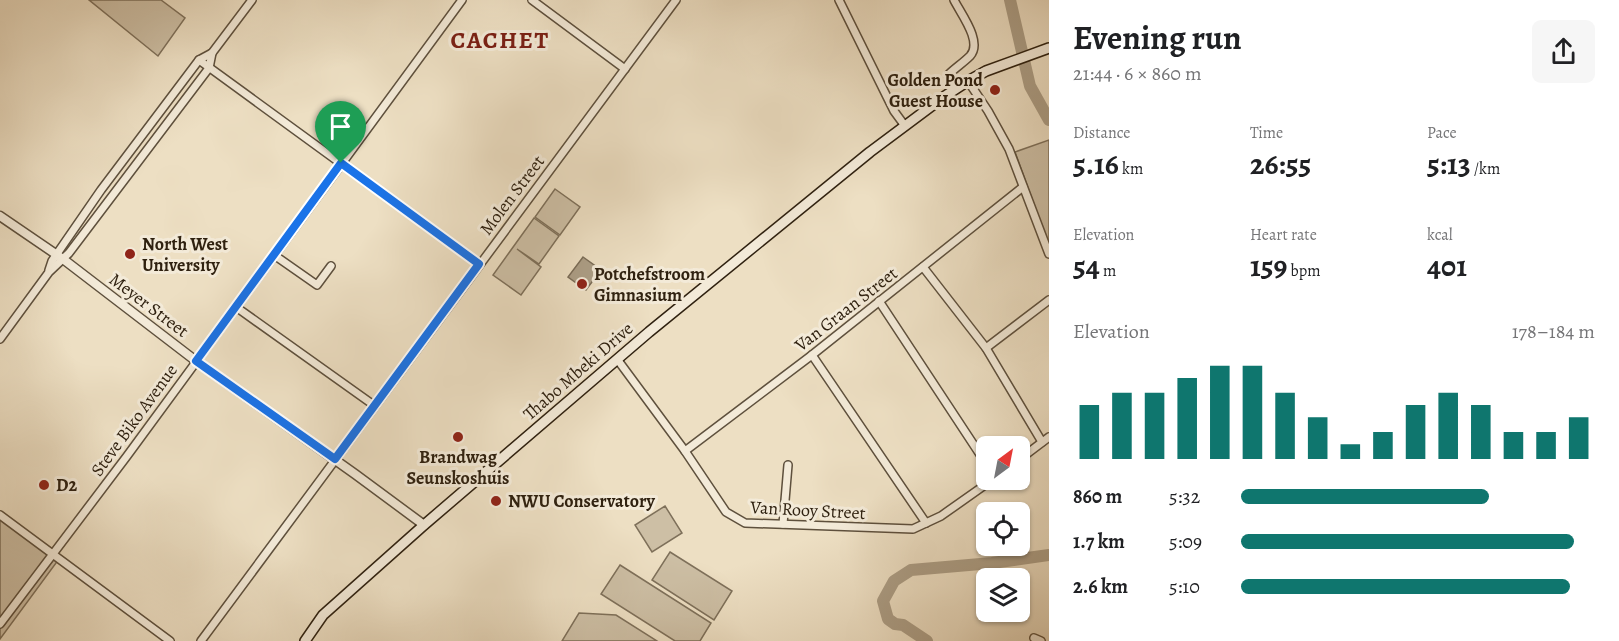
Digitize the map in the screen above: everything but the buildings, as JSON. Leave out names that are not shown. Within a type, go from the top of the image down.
[{"type":"main road","name":"Thabo Mbeki Drive","points":[[305,641],[323,615],[617,359],[905,126],[968,81],[1007,63],[1049,48]]},
{"type":"street","points":[[0,339],[49,272],[52,261],[59,257],[209,68],[212,54],[252,0]]},
{"type":"street","name":"Steve Biko Avenue","points":[[0,624],[462,0]]},
{"type":"street","points":[[532,0],[625,69]]},
{"type":"street","name":"Molen Street","points":[[201,641],[676,0]]},
{"type":"street","points":[[839,0],[894,111],[905,126]]},
{"type":"street","points":[[948,75],[970,56],[975,45],[954,0]]},
{"type":"street","points":[[59,257],[101,190],[199,60],[212,54]]},
{"type":"street","points":[[199,60],[479,264]]},
{"type":"street","points":[[968,81],[1006,143],[1049,254]]},
{"type":"street","name":"Van Graan Street","points":[[685,452],[812,355],[1023,187]]},
{"type":"street","name":"Meyer Street","points":[[0,216],[424,525]]},
{"type":"street","points":[[274,255],[317,285],[331,266]]},
{"type":"street","points":[[923,267],[986,348],[1046,439],[1030,451]]},
{"type":"street","points":[[986,348],[1049,300]]},
{"type":"street","points":[[879,301],[976,448]]},
{"type":"street","points":[[236,307],[375,405]]},
{"type":"street","points":[[812,355],[926,524]]},
{"type":"street","name":"Van Rooy Street","points":[[617,359],[726,512],[745,523],[913,529],[941,516],[978,490]]},
{"type":"street","points":[[783,524],[788,465]]},
{"type":"street","points":[[0,515],[170,641]]},
{"type":"shaded area","points":[[89,0],[161,0],[185,18],[158,56]]},
{"type":"shaded area","points":[[1049,140],[1049,246],[1015,152]]},
{"type":"shaded area","points":[[555,189],[580,207],[560,235],[535,217]]},
{"type":"shaded area","points":[[534,218],[559,236],[539,264],[517,249],[541,267],[521,295],[493,275]]},
{"type":"shaded area","points":[[583,257],[601,270],[586,290],[568,277]]},
{"type":"shaded area","points":[[665,506],[682,533],[652,552],[635,525]]},
{"type":"shaded area","points":[[0,516],[59,559],[0,639]]},
{"type":"shaded area","points":[[670,552],[732,591],[714,620],[652,580]]},
{"type":"shaded area","points":[[620,565],[711,623],[700,641],[675,641],[601,594]]},
{"type":"shaded area","points":[[579,613],[616,615],[657,641],[562,641]]},
{"type":"waterway","points":[[1010,0],[1030,86],[1049,120]]},
{"type":"waterway","points":[[927,641],[903,625],[895,624],[888,619],[883,601],[894,581],[911,570],[1049,555]]},
{"type":"place","name":"Golden Pond Guest House","points":[[995,90]]},
{"type":"place","name":"North West University","points":[[130,254]]},
{"type":"place","name":"Potchefstroom Gimnasium","points":[[582,284]]},
{"type":"place","name":"Brandwag Seunskoshuis","points":[[458,437]]},
{"type":"place","name":"D2","points":[[44,485]]},
{"type":"place","name":"NWU Conservatory","points":[[496,501]]},
{"type":"district","name":"CACHET","points":[[500,40]]},
{"type":"route","points":[[341,163],[479,264],[335,459],[196,361],[341,163]]}]
